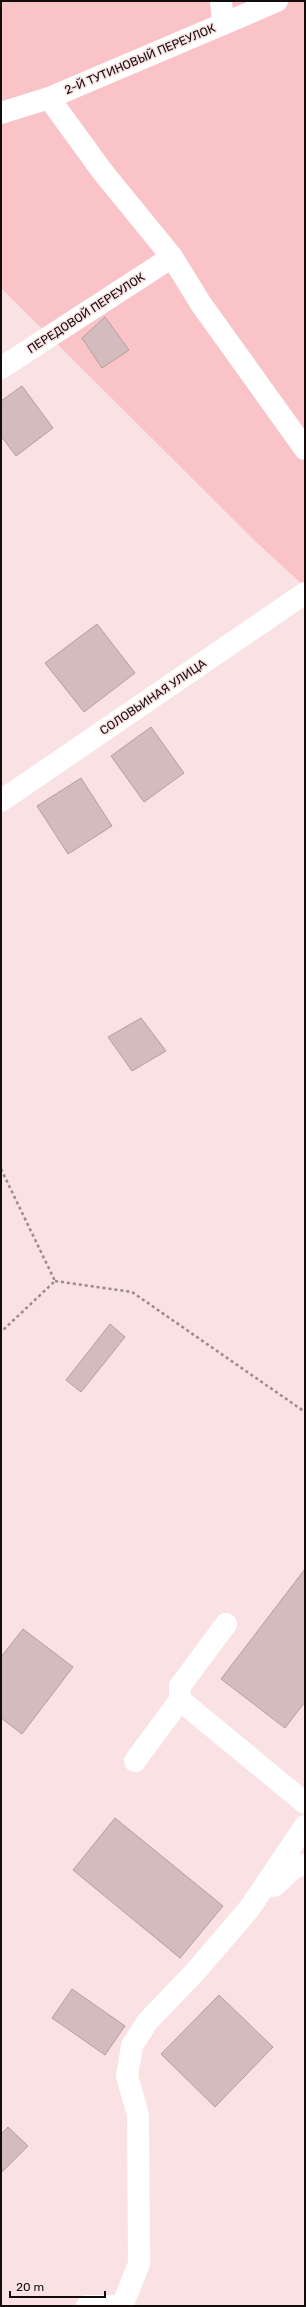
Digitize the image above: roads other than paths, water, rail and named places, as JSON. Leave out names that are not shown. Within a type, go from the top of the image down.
[{"type":"street","points":[[221,1],[223,23]]},
{"type":"street","name":"2-Й ТУТИНОВЫЙ ПЕРЕУЛОК","points":[[1,113],[49,98],[278,1]]},
{"type":"street","points":[[49,98],[102,171],[172,257],[201,304],[305,449]]},
{"type":"street","name":"ПЕРЕДОВОЙ ПЕРЕУЛОК","points":[[1,368],[172,257]]},
{"type":"street","name":"СОЛОВЬИНАЯ УЛИЦА","points":[[1,801],[305,593]]},
{"type":"street","points":[[135,1761],[180,1700],[180,1686],[226,1624]]},
{"type":"street","points":[[180,1700],[305,1803]]},
{"type":"street","points":[[122,2306],[139,2264],[138,2115],[127,2076],[132,2046],[147,2022],[195,1972],[249,1909],[305,1826]]},
{"type":"street","points":[[249,1909],[296,1866],[305,1865]]},
{"type":"street","points":[[87,2306],[115,2306]]}]
